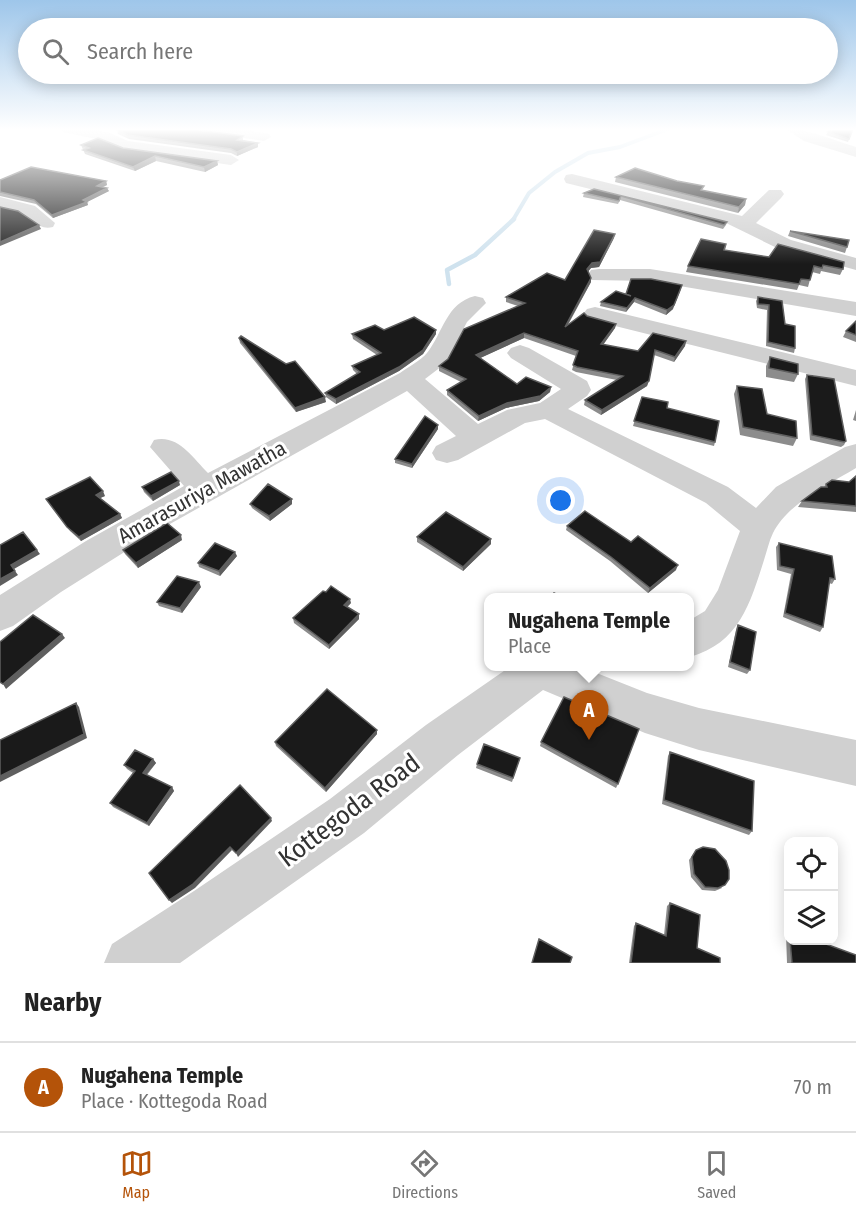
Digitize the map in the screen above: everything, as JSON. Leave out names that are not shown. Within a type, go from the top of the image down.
[{"type":"street","points":[[572,179],[731,218],[784,244],[856,264]]},
{"type":"street","points":[[745,224],[775,194]]},
{"type":"street","points":[[0,202],[29,210],[46,223]]},
{"type":"street","points":[[0,214],[20,208]]},
{"type":"street","points":[[598,275],[650,275],[856,309]]},
{"type":"street","name":"Amarasuriya Mawatha","points":[[0,615],[111,542],[409,379],[437,358],[457,319],[475,303]]},
{"type":"street","points":[[595,314],[856,378]]},
{"type":"street","points":[[447,453],[517,416],[548,410],[577,390],[577,387],[520,353]]},
{"type":"street","points":[[409,379],[476,438]]},
{"type":"street","points":[[548,410],[717,495],[758,527]]},
{"type":"street","points":[[165,447],[205,489]]},
{"type":"street","points":[[694,638],[719,622],[735,594],[758,527],[787,495],[856,454]]},
{"type":"street","name":"Kottegoda Road","points":[[131,963],[213,910],[347,816],[442,740],[533,674],[548,671]]},
{"type":"street","points":[[562,671],[645,713],[699,729],[856,763]]},
{"type":"building","points":[[14,174],[68,174],[106,181],[97,186],[107,188],[83,200],[87,202],[52,215],[34,200],[0,192],[0,180]]},
{"type":"building","points":[[622,174],[654,174],[704,186],[701,190],[746,199],[739,207],[616,177]]},
{"type":"building","points":[[594,189],[727,222],[724,225],[621,196],[619,201],[584,193]]},
{"type":"building","points":[[0,207],[18,211],[39,225],[0,242]]},
{"type":"building","points":[[594,230],[615,234],[600,262],[592,263],[587,269],[591,278],[565,327],[584,313],[587,316],[616,324],[601,344],[638,351],[653,333],[686,341],[675,357],[655,350],[649,381],[602,410],[585,400],[623,376],[577,367],[573,365],[578,351],[524,333],[476,355],[517,384],[526,377],[551,387],[540,396],[507,403],[479,416],[447,390],[466,379],[439,366],[448,359],[464,329],[525,303],[506,297],[547,273],[565,280]]},
{"type":"building","points":[[790,231],[849,240],[847,247]]},
{"type":"building","points":[[701,239],[726,244],[724,250],[769,257],[778,244],[844,262],[843,269],[823,265],[822,268],[814,266],[810,280],[801,279],[799,284],[688,266]]},
{"type":"building","points":[[631,279],[651,279],[682,285],[674,305],[667,310],[635,298],[627,308],[601,302],[616,291],[631,296],[626,294]]},
{"type":"building","points":[[758,297],[782,301],[785,324],[795,326],[795,348],[768,342],[769,305],[758,304]]},
{"type":"building","points":[[414,317],[436,330],[423,350],[399,367],[336,399],[325,393],[360,372],[352,366],[381,353],[352,334],[375,325],[384,330]]},
{"type":"building","points":[[856,321],[856,335],[846,331]]},
{"type":"building","points":[[241,336],[286,364],[295,361],[325,397],[295,408],[239,338]]},
{"type":"building","points":[[770,357],[798,364],[798,374],[769,368]]},
{"type":"building","points":[[807,375],[834,379],[846,441],[812,435]]},
{"type":"building","points":[[737,386],[762,389],[767,414],[796,421],[797,438],[743,427]]},
{"type":"building","points":[[642,397],[668,402],[667,408],[719,421],[715,442],[634,421]]},
{"type":"building","points":[[425,416],[438,425],[412,464],[395,459]]},
{"type":"building","points":[[171,472],[179,481],[151,496],[142,487]]},
{"type":"building","points":[[856,476],[856,506],[802,501],[821,487],[827,487],[826,484],[832,480],[849,482]]},
{"type":"building","points":[[90,477],[103,491],[96,495],[120,514],[79,537],[67,527],[46,499]]},
{"type":"building","points":[[268,484],[292,499],[269,516],[250,504]]},
{"type":"building","points":[[585,511],[631,542],[638,536],[678,565],[650,588],[567,526]]},
{"type":"building","points":[[446,512],[491,539],[463,567],[417,537]]},
{"type":"building","points":[[167,523],[181,535],[136,563],[123,550]]},
{"type":"building","points":[[23,532],[37,550],[11,565],[15,571],[0,579],[0,545]]},
{"type":"building","points":[[215,543],[235,552],[219,571],[198,563]]},
{"type":"building","points":[[779,543],[832,556],[835,579],[830,578],[823,627],[785,613],[794,569],[780,566]]},
{"type":"building","points":[[177,576],[199,582],[180,608],[157,602]]},
{"type":"building","points":[[331,586],[350,599],[344,605],[359,614],[329,645],[293,618]]},
{"type":"building","points":[[33,615],[62,634],[3,684],[0,682],[0,642]]},
{"type":"building","points":[[738,625],[756,632],[750,670],[730,662]]},
{"type":"building","points":[[327,689],[377,730],[325,788],[275,742]]},
{"type":"building","points":[[564,697],[639,729],[618,784],[541,742]]},
{"type":"building","points":[[76,703],[84,734],[0,776],[0,740]]},
{"type":"building","points":[[484,744],[520,758],[513,778],[477,764]]},
{"type":"building","points":[[135,750],[153,759],[143,773],[172,787],[147,823],[110,803],[135,771],[124,765]]},
{"type":"building","points":[[670,752],[754,781],[752,831],[664,800]]},
{"type":"building","points":[[240,785],[271,818],[236,853],[230,847],[193,884],[169,900],[149,873]]},
{"type":"building","points":[[703,847],[715,849],[726,861],[729,879],[725,885],[718,888],[705,887],[694,874],[692,857],[696,850]]},
{"type":"building","points":[[670,903],[700,915],[697,948],[720,958],[720,963],[631,963],[636,923],[666,936]]},
{"type":"building","points":[[539,939],[572,957],[570,963],[532,963]]},
{"type":"building","points":[[790,945],[829,945],[856,955],[856,963],[792,963]]},
{"type":"waterway","points":[[513,220],[529,193],[553,174]]},
{"type":"waterway","points":[[449,284],[447,270],[475,255],[513,220]]},
{"type":"place","name":"Nugahena Temple","points":[[589,740]]}]
